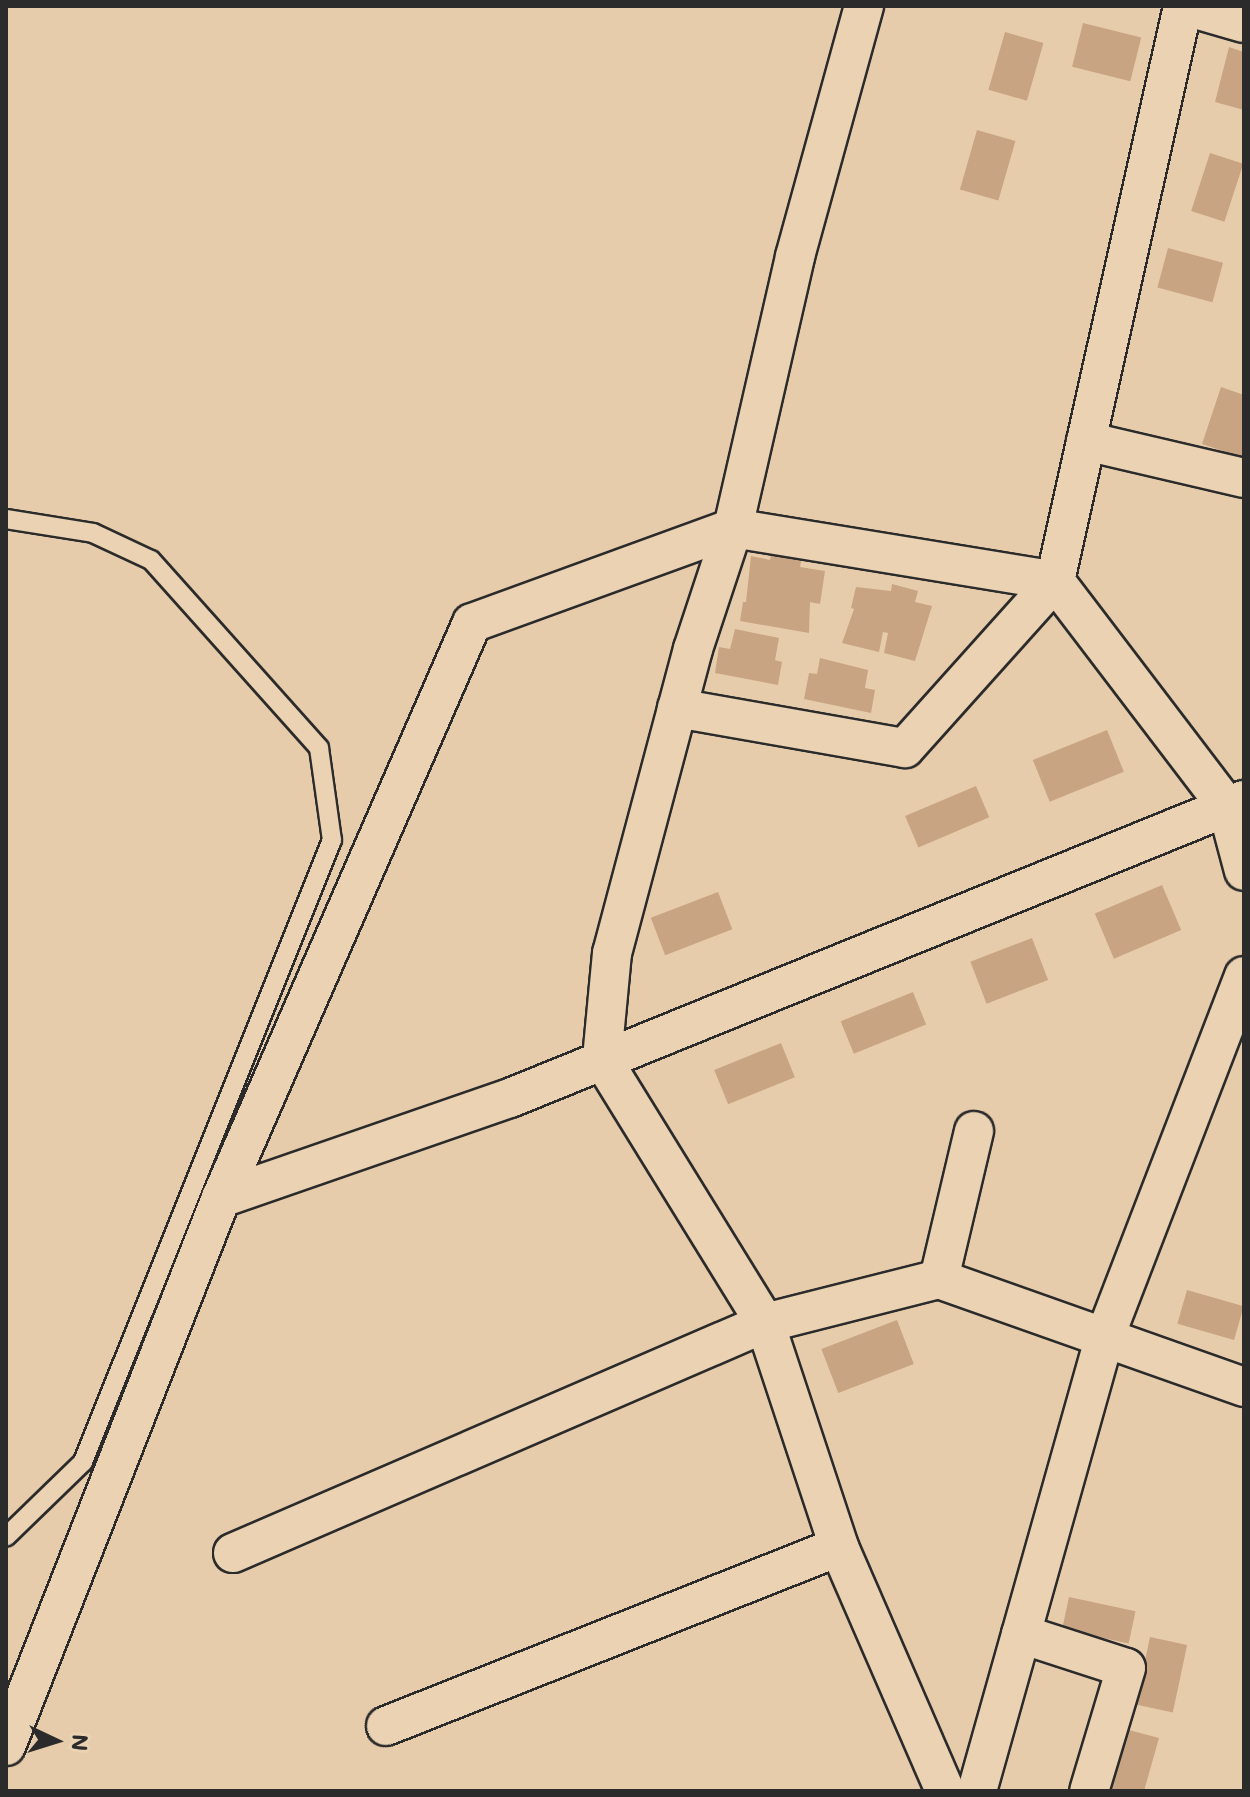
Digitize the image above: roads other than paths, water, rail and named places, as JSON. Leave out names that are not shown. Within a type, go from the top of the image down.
[{"type":"street","points":[[864,6],[795,257],[733,528],[677,708],[612,953],[602,1059],[765,1323],[839,1547],[945,1791]]},
{"type":"street","points":[[677,708],[905,748],[1055,581],[1184,6],[1244,23]]},
{"type":"street","points":[[1086,441],[1244,478]]},
{"type":"street","points":[[6,1746],[221,1198],[472,623],[733,528],[1055,581],[1236,804],[1244,871]]},
{"type":"street","points":[[221,1198],[510,1098],[1236,804]]},
{"type":"street","points":[[977,1791],[1104,1339],[1244,976]]},
{"type":"street","points":[[939,1279],[974,1131]]},
{"type":"street","points":[[233,1553],[765,1323],[939,1279],[1244,1387]]},
{"type":"street","points":[[386,1726],[839,1547]]},
{"type":"street","points":[[1021,1634],[1126,1668],[1089,1791]]},
{"type":"lane","points":[[6,519],[93,533],[151,560],[319,748],[332,840],[83,1462],[6,1537]]}]
